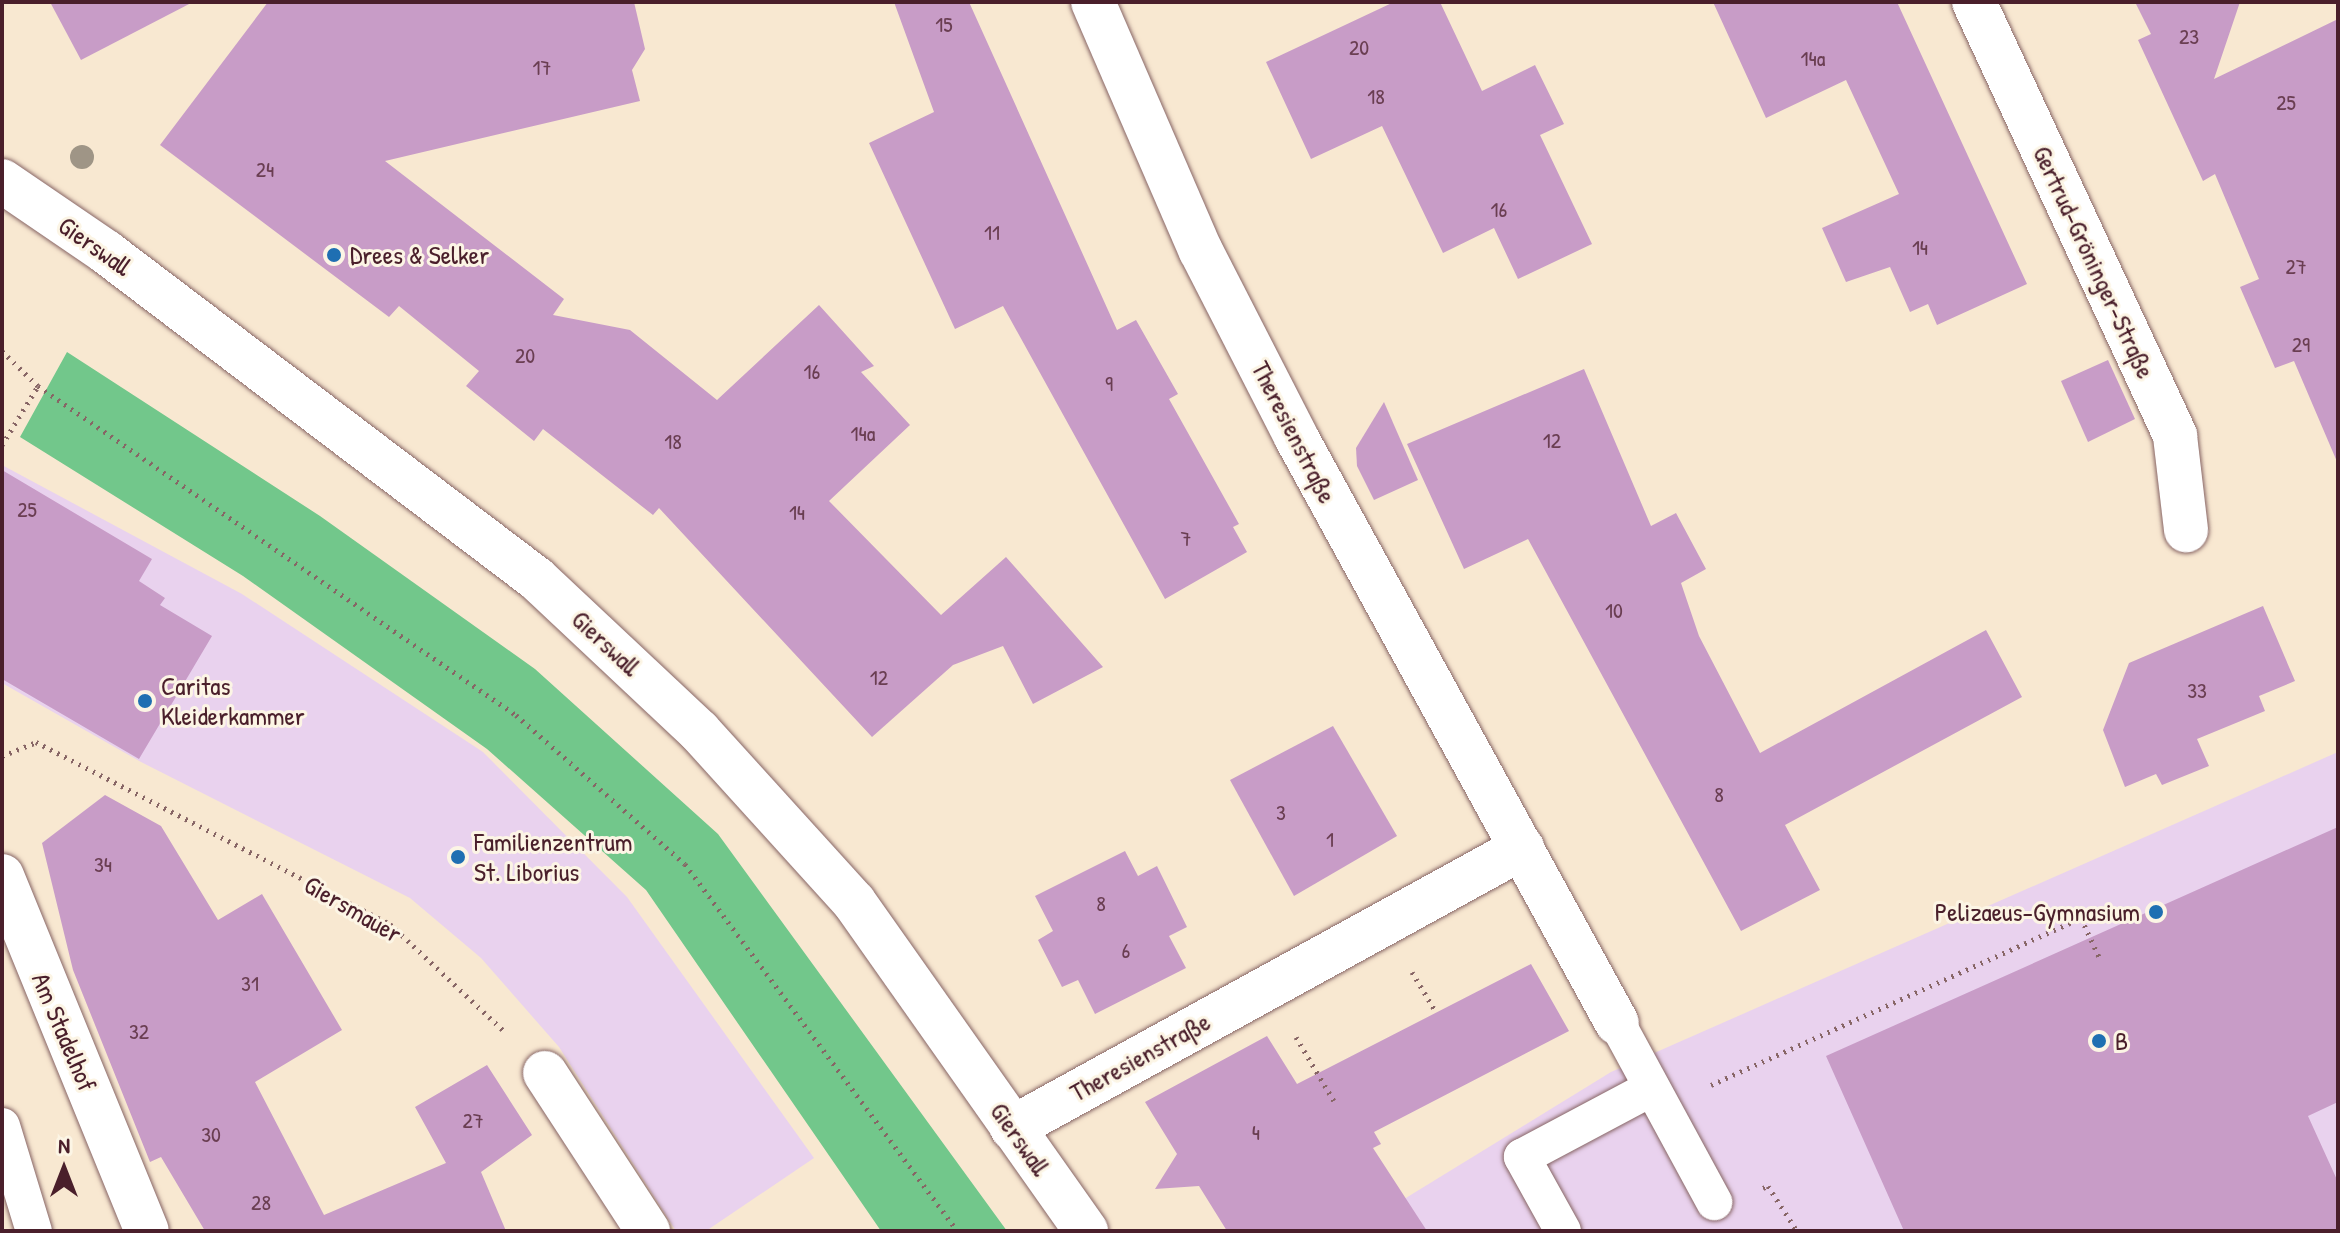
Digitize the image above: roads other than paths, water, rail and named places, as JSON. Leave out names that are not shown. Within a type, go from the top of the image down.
[{"type":"street","name":"Theresienstraße","points":[[1093,2],[1201,251],[1340,522],[1617,1023]]},
{"type":"street","name":"Gertrud-Gröninger-Straße","points":[[1974,2],[2175,436],[2186,530]]},
{"type":"street","name":"Gierswall","points":[[2,181],[106,252],[561,601],[699,731],[854,902],[1086,1231]]},
{"type":"street","name":"Theresienstraße","points":[[1012,1128],[1522,848]]},
{"type":"street","name":"Am Stadelhof","points":[[2,876],[147,1231]]},
{"type":"street","points":[[545,1073],[648,1231]]},
{"type":"lane","points":[[1617,1023],[1714,1202]]},
{"type":"lane","points":[[1563,1231],[1522,1157],[1657,1098]]},
{"type":"lane","points":[[2,1126],[34,1231]]},
{"type":"place","name":"Drees & Selker","points":[[334,255]]},
{"type":"place","name":"Caritas Kleiderkammer","points":[[145,701]]},
{"type":"place","name":"Familienzentrum St. Liborius","points":[[458,857]]},
{"type":"place","name":"Pelizaeus-Gymnasium","points":[[2156,912]]},
{"type":"place","name":"B","points":[[2099,1041]]}]
